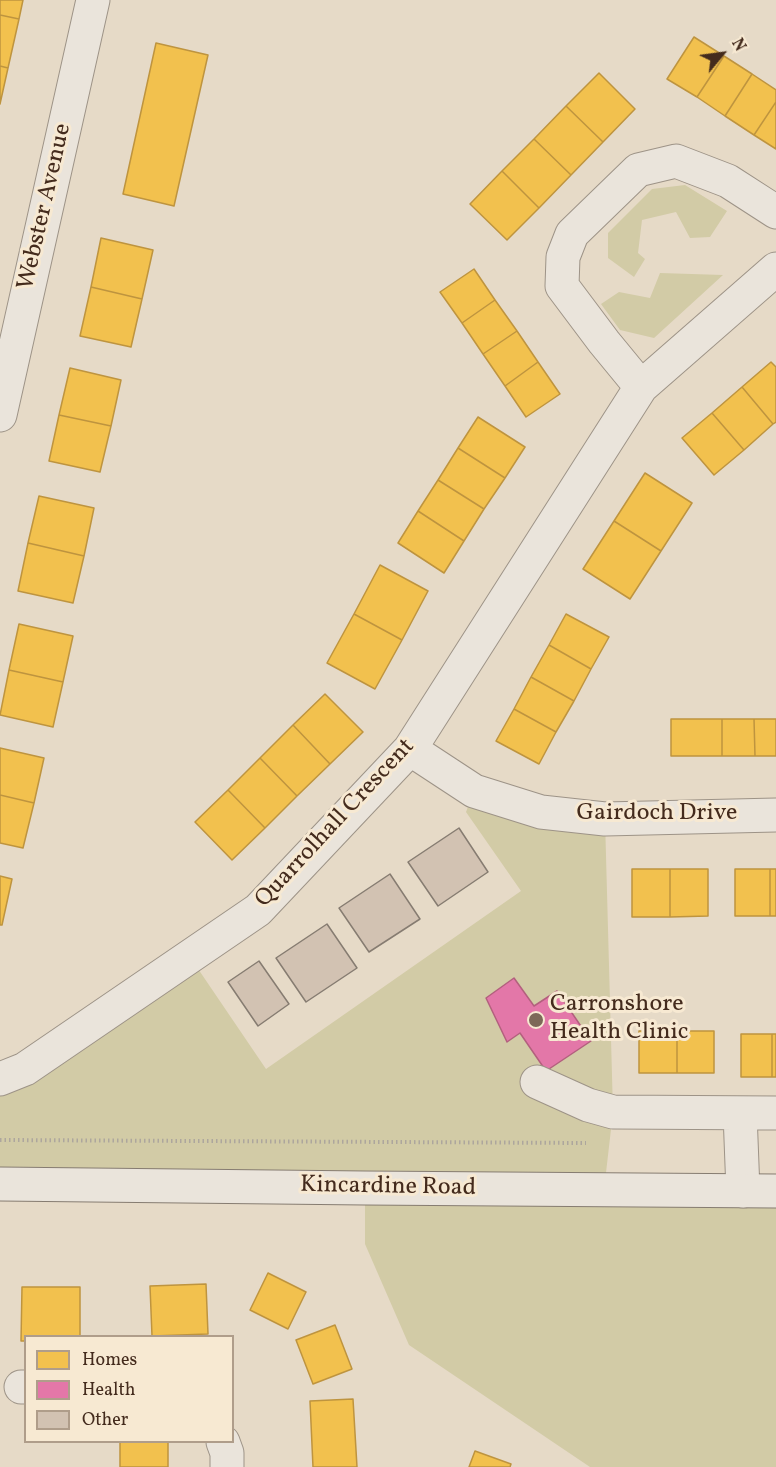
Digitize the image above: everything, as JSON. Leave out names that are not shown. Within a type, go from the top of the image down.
[{"type":"street","name":"Webster Avenue","points":[[0,415],[93,0]]},
{"type":"street","points":[[640,387],[562,286],[563,257],[572,234],[638,170],[676,161],[728,181],[776,212]]},
{"type":"street","name":"Quarrolhall Crescent","points":[[0,1079],[25,1069],[258,910],[410,749],[640,387],[776,269]]},
{"type":"street","name":"Gairdoch Drive","points":[[410,749],[474,791],[541,812],[605,819],[776,815]]},
{"type":"street","points":[[537,1082],[588,1105],[613,1112],[776,1113]]},
{"type":"street","points":[[740,1113],[743,1191]]},
{"type":"street","name":"Kincardine Road","points":[[0,1184],[776,1191]]},
{"type":"street","points":[[223,1443],[227,1454],[227,1467]]},
{"type":"path","points":[[0,1140],[609,1143],[613,1112]]},
{"type":"shaded area","points":[[685,185],[727,211],[710,237],[690,238],[676,212],[642,220],[638,253],[645,259],[634,277],[608,258],[608,233],[652,189]]},
{"type":"shaded area","points":[[660,273],[723,275],[654,338],[620,330],[601,304],[619,292],[650,298]]},
{"type":"shaded area","points":[[474,791],[605,819],[613,1112],[604,1190],[776,1191],[776,1467],[590,1467],[409,1345],[365,1244],[365,1187],[0,1183],[0,1079],[190,957],[266,1069],[521,891],[466,812]]},
{"type":"building: Homes","points":[[0,0],[23,0],[19,19],[0,15]]},
{"type":"building: Homes","points":[[0,15],[19,19],[8,68],[0,66]]},
{"type":"building: Homes","points":[[694,37],[724,56],[697,97],[667,79]]},
{"type":"building: Homes","points":[[156,43],[208,55],[174,206],[123,194]]},
{"type":"building: Homes","points":[[724,56],[752,74],[725,116],[697,97]]},
{"type":"building: Homes","points":[[0,66],[8,68],[0,104]]},
{"type":"building: Homes","points":[[599,73],[635,109],[603,142],[566,106]]},
{"type":"building: Homes","points":[[752,74],[776,90],[776,102],[754,135],[725,116]]},
{"type":"building: Homes","points":[[776,102],[776,149],[754,135]]},
{"type":"building: Homes","points":[[566,106],[603,142],[571,175],[534,139]]},
{"type":"building: Homes","points":[[534,139],[571,175],[539,208],[502,171]]},
{"type":"building: Homes","points":[[502,171],[539,208],[507,240],[470,204]]},
{"type":"building: Homes","points":[[101,238],[153,250],[142,299],[91,287]]},
{"type":"building: Homes","points":[[474,269],[495,300],[462,323],[440,292]]},
{"type":"building: Homes","points":[[91,287],[142,299],[131,347],[80,336]]},
{"type":"building: Homes","points":[[495,300],[517,331],[483,354],[462,323]]},
{"type":"building: Homes","points":[[517,331],[538,362],[505,386],[483,354]]},
{"type":"building: Homes","points":[[538,362],[560,394],[526,417],[505,386]]},
{"type":"building: Homes","points":[[771,362],[776,367],[776,422],[773,424],[742,387]]},
{"type":"building: Homes","points":[[70,368],[121,380],[111,426],[59,415]]},
{"type":"building: Homes","points":[[742,387],[773,424],[744,450],[712,413]]},
{"type":"building: Homes","points":[[712,413],[744,450],[714,475],[682,438]]},
{"type":"building: Homes","points":[[59,415],[111,426],[100,472],[49,461]]},
{"type":"building: Homes","points":[[478,417],[525,447],[505,478],[458,448]]},
{"type":"building: Homes","points":[[458,448],[505,478],[484,509],[438,480]]},
{"type":"building: Homes","points":[[645,473],[692,503],[661,551],[614,521]]},
{"type":"building: Homes","points":[[438,480],[484,509],[464,541],[418,511]]},
{"type":"building: Homes","points":[[39,496],[94,508],[84,556],[28,543]]},
{"type":"building: Homes","points":[[418,511],[464,541],[444,573],[398,543]]},
{"type":"building: Homes","points":[[614,521],[661,551],[630,599],[583,569]]},
{"type":"building: Homes","points":[[28,543],[84,556],[73,603],[18,591]]},
{"type":"building: Homes","points":[[380,565],[428,591],[402,640],[354,614]]},
{"type":"building: Homes","points":[[354,614],[402,640],[375,689],[327,663]]},
{"type":"building: Homes","points":[[566,614],[609,637],[591,669],[549,645]]},
{"type":"building: Homes","points":[[19,624],[73,636],[63,682],[9,670]]},
{"type":"building: Homes","points":[[549,645],[591,669],[574,701],[531,677]]},
{"type":"building: Homes","points":[[9,670],[63,682],[53,727],[0,715]]},
{"type":"building: Homes","points":[[531,677],[574,701],[556,732],[514,709]]},
{"type":"building: Homes","points":[[325,694],[363,732],[330,764],[293,725]]},
{"type":"building: Homes","points":[[514,709],[556,732],[539,764],[496,741]]},
{"type":"building: Homes","points":[[671,719],[722,719],[722,756],[671,756]]},
{"type":"building: Homes","points":[[722,719],[754,719],[755,756],[722,756]]},
{"type":"building: Homes","points":[[754,719],[776,719],[776,756],[755,756]]},
{"type":"building: Homes","points":[[293,725],[330,764],[297,796],[260,758]]},
{"type":"building: Homes","points":[[0,748],[44,758],[34,803],[0,795]]},
{"type":"building: Homes","points":[[260,758],[297,796],[265,828],[228,790]]},
{"type":"building: Homes","points":[[228,790],[265,828],[232,860],[195,822]]},
{"type":"building: Homes","points":[[0,795],[34,803],[23,848],[0,843]]},
{"type":"building: Homes","points":[[632,869],[670,869],[670,917],[632,917]]},
{"type":"building: Homes","points":[[670,869],[708,869],[708,916],[670,917]]},
{"type":"building: Homes","points":[[735,869],[770,869],[770,916],[735,916]]},
{"type":"building: Homes","points":[[770,869],[776,869],[776,916],[770,916]]},
{"type":"building: Homes","points":[[0,876],[12,879],[2,925],[0,925]]},
{"type":"building: Homes","points":[[639,1031],[677,1031],[677,1073],[639,1073]]},
{"type":"building: Homes","points":[[677,1031],[714,1031],[714,1073],[677,1073]]},
{"type":"building: Homes","points":[[741,1034],[772,1034],[772,1077],[741,1077]]},
{"type":"building: Homes","points":[[772,1034],[776,1034],[776,1077],[772,1077]]},
{"type":"building: Homes","points":[[268,1273],[306,1292],[288,1329],[250,1310]]},
{"type":"building: Homes","points":[[206,1284],[208,1334],[152,1335],[150,1286]]},
{"type":"building: Homes","points":[[22,1287],[80,1287],[80,1335],[24,1335],[24,1341],[21,1341]]},
{"type":"building: Homes","points":[[335,1325],[352,1369],[313,1384],[296,1340]]},
{"type":"building: Homes","points":[[353,1399],[357,1467],[313,1467],[310,1401]]},
{"type":"building: Homes","points":[[120,1443],[168,1443],[168,1467],[120,1467]]},
{"type":"building: Homes","points":[[475,1451],[511,1464],[510,1467],[469,1467]]},
{"type":"building: Health","name":"Carronshore Health Clinic","points":[[514,978],[534,1006],[557,991],[591,1041],[546,1071],[520,1033],[507,1042],[486,998]]},
{"type":"building: Other","points":[[459,828],[488,872],[438,906],[408,862]]},
{"type":"building: Other","points":[[390,874],[420,919],[369,952],[339,908]]},
{"type":"building: Other","points":[[327,924],[357,968],[306,1002],[276,958]]},
{"type":"building: Other","points":[[259,961],[289,1004],[258,1026],[228,982]]},
{"type":"place","name":"Carronshore Health Clinic","points":[[536,1020]]}]
